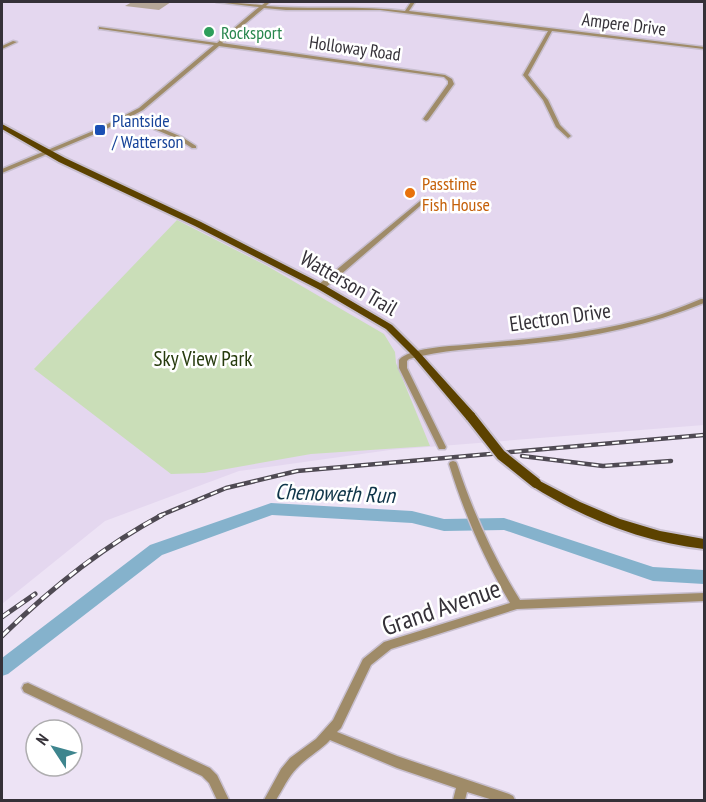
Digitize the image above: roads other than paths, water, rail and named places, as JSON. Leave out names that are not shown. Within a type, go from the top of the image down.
[{"type":"main road","name":"Watterson Trail","points":[[2,126],[48,152],[198,224],[321,287],[389,327],[416,354],[499,452],[536,483],[568,502],[611,521],[658,536],[705,544]]},
{"type":"street","name":"Ampere Drive","points":[[218,2],[296,10],[363,8],[406,12],[705,48]]},
{"type":"street","points":[[2,171],[129,116],[159,96],[268,2]]},
{"type":"street","points":[[406,12],[413,2]]},
{"type":"street","name":"Holloway Road","points":[[101,28],[445,76],[451,84],[426,118]]},
{"type":"street","points":[[551,29],[525,75],[545,100],[558,126],[567,136]]},
{"type":"street","points":[[2,48],[15,42]]},
{"type":"street","points":[[129,116],[180,138],[194,147]]},
{"type":"street","points":[[321,287],[426,199]]},
{"type":"street","name":"Electron Drive","points":[[416,354],[608,330],[665,317],[705,301]]},
{"type":"street","points":[[416,354],[403,360],[403,368],[442,447]]},
{"type":"street","points":[[453,464],[477,532],[517,605]]},
{"type":"street","name":"Grand Avenue","points":[[270,801],[294,762],[337,724],[362,669],[376,653],[412,636],[517,605],[705,597]]},
{"type":"street","points":[[27,688],[206,772],[213,778],[224,801]]},
{"type":"street","points":[[328,734],[397,762],[509,801]]},
{"type":"street","points":[[459,801],[463,785]]},
{"type":"waterway","name":"Chenoweth Run","points":[[2,668],[156,550],[271,509],[412,517],[444,525],[504,524],[653,574],[704,577]]},
{"type":"railway","points":[[159,516],[226,488],[297,471],[704,435]]},
{"type":"railway","points":[[522,456],[603,466],[671,461]]},
{"type":"railway","points":[[2,636],[39,601],[78,570],[140,527],[162,515]]},
{"type":"railway","points":[[2,617],[35,594]]},
{"type":"place","name":"Rocksport","points":[[209,32]]},
{"type":"place","name":"Plantside / Watterson","points":[[100,130]]},
{"type":"place","name":"Passtime Fish House","points":[[410,193]]},
{"type":"park label","name":"Sky View Park","points":[[203,358]]}]
